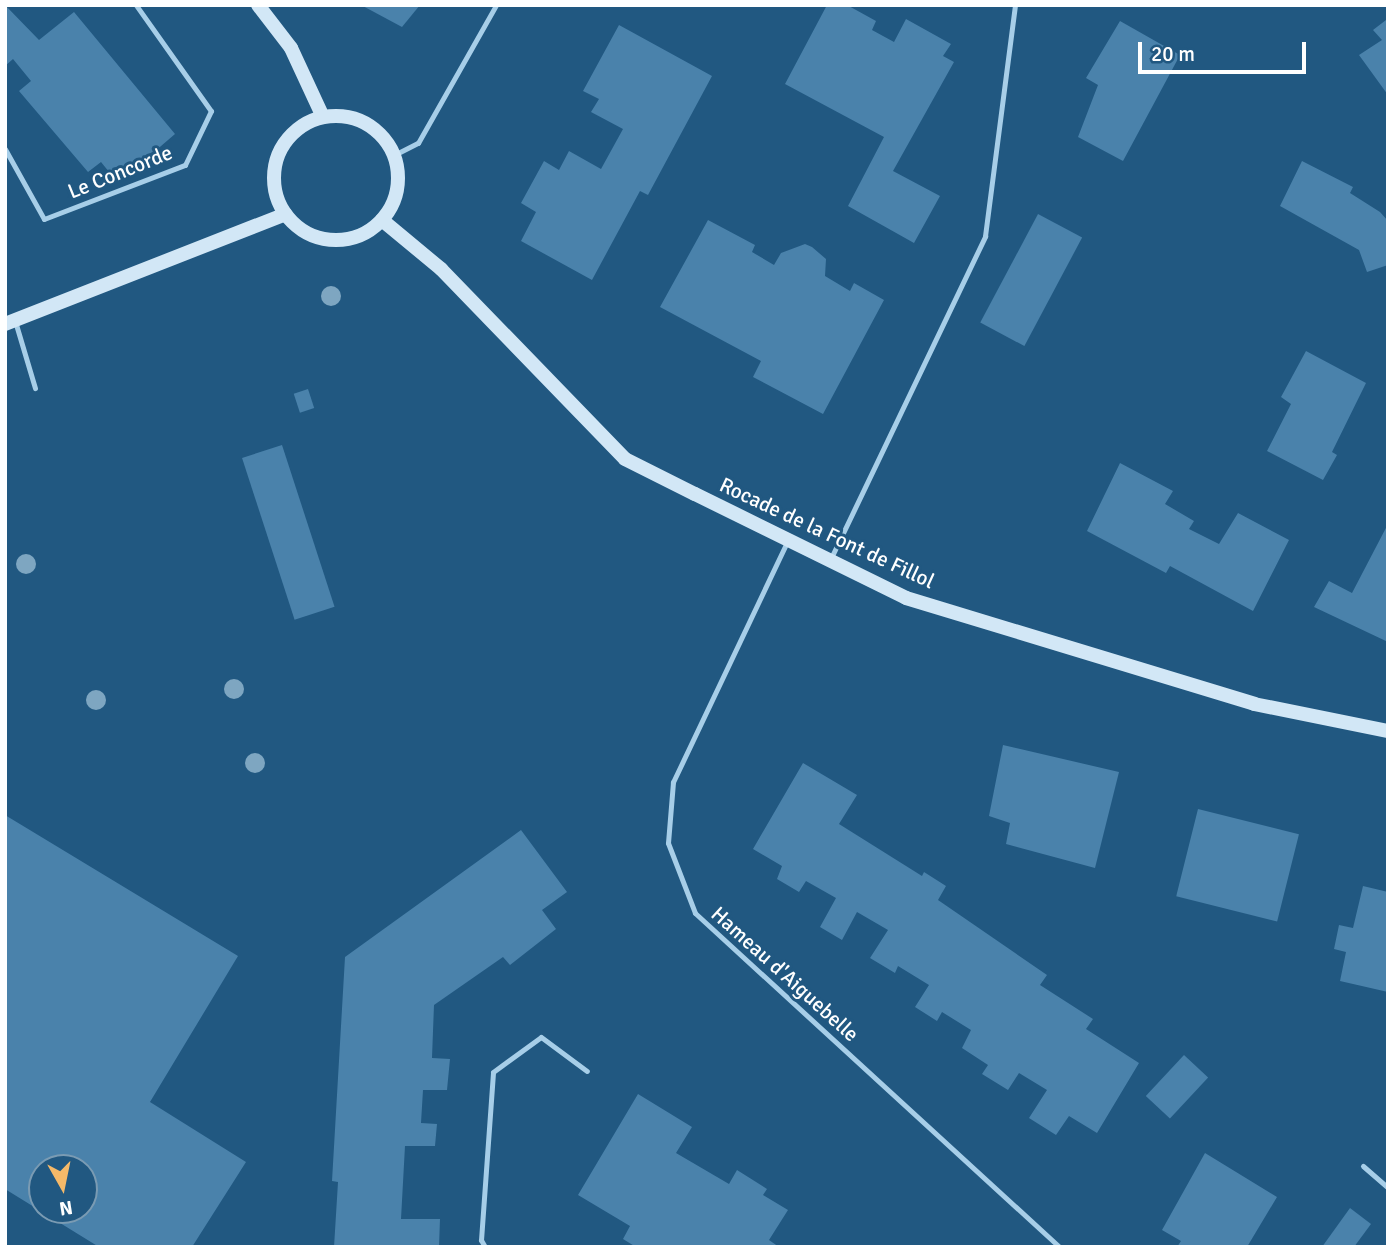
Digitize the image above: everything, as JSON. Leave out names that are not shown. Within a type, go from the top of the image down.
[{"type":"street","points":[[258,5],[291,48],[323,117]]},
{"type":"street","points":[[323,117],[351,118],[369,125],[394,155],[397,189],[382,220],[368,231],[332,240],[306,232],[285,214],[274,180],[281,148],[302,125],[323,117]]},
{"type":"street","points":[[10,323],[285,214]]},
{"type":"street","name":"Rocade de la Font de Fillol","points":[[382,220],[441,269],[625,459],[906,598],[1254,704],[1388,731]]},
{"type":"lane","name":"Le Concorde","points":[[5,149],[44,219],[186,165],[211,111],[136,5]]},
{"type":"lane","points":[[394,155],[418,143],[496,5]]},
{"type":"lane","points":[[829,560],[985,236],[1015,5]]},
{"type":"lane","points":[[10,323],[35,388]]},
{"type":"lane","name":"Hameau d'Aiguebelle","points":[[789,540],[673,782],[668,843],[695,913],[1059,1247]]},
{"type":"lane","points":[[485,1247],[481,1240],[493,1072],[541,1037],[587,1071]]},
{"type":"lane","points":[[1363,1166],[1388,1188]]},
{"type":"building","points":[[5,5],[39,40],[74,12],[175,134],[118,183],[101,162],[88,172],[19,91],[31,81],[13,59],[5,66]]},
{"type":"building","points":[[361,5],[420,5],[402,27]]},
{"type":"building","points":[[827,5],[847,5],[876,21],[872,30],[894,42],[906,19],[951,44],[943,56],[954,62],[893,171],[940,196],[914,243],[848,206],[884,137],[785,84]]},
{"type":"building","points":[[1386,20],[1388,95],[1359,55],[1382,40],[1373,30]]},
{"type":"building","points":[[1120,21],[1180,55],[1123,161],[1078,137],[1098,85],[1086,78]]},
{"type":"building","points":[[619,25],[712,76],[648,195],[640,191],[592,280],[521,241],[536,212],[521,203],[544,161],[559,170],[569,151],[601,169],[623,129],[591,112],[599,99],[583,91]]},
{"type":"building","points":[[1302,161],[1353,187],[1350,193],[1380,212],[1388,221],[1388,265],[1367,272],[1359,250],[1280,206]]},
{"type":"building","points":[[1038,214],[1082,237],[1024,346],[980,323]]},
{"type":"building","points":[[708,220],[755,245],[752,252],[774,265],[781,253],[805,244],[812,247],[826,259],[825,276],[850,291],[854,283],[884,300],[823,414],[753,377],[761,361],[660,307]]},
{"type":"building","points":[[1306,351],[1366,383],[1332,452],[1337,455],[1323,480],[1267,451],[1291,404],[1281,397]]},
{"type":"building","points":[[308,389],[314,408],[300,413],[294,394]]},
{"type":"building","points":[[282,445],[335,607],[295,620],[242,458]]},
{"type":"building","points":[[1120,463],[1173,491],[1165,504],[1194,521],[1189,529],[1219,544],[1238,513],[1289,540],[1253,611],[1170,566],[1166,573],[1087,531]]},
{"type":"building","points":[[1388,524],[1388,642],[1314,607],[1329,581],[1352,593]]},
{"type":"building","points":[[1003,745],[1119,772],[1095,868],[1006,844],[1010,823],[989,816]]},
{"type":"building","points":[[803,763],[857,795],[839,824],[922,876],[924,872],[946,886],[938,900],[1047,975],[1040,985],[1093,1019],[1086,1029],[1139,1063],[1097,1133],[1069,1116],[1056,1135],[1029,1118],[1047,1090],[1019,1073],[1008,1090],[982,1074],[988,1065],[962,1048],[971,1030],[942,1012],[937,1021],[915,1007],[929,985],[898,966],[895,973],[870,958],[888,930],[857,912],[842,940],[820,927],[836,898],[806,881],[799,892],[777,879],[782,866],[753,849]]},
{"type":"building","points":[[1198,809],[1299,834],[1277,921],[1176,896]]},
{"type":"building","points":[[5,815],[238,956],[150,1102],[246,1162],[192,1247],[99,1247],[62,1224],[98,1224],[98,1154],[28,1154],[28,1203],[5,1189]]},
{"type":"building","points":[[521,830],[567,892],[542,910],[556,929],[510,965],[503,957],[434,1005],[432,1058],[450,1059],[447,1090],[423,1090],[421,1123],[437,1124],[435,1146],[405,1146],[401,1219],[440,1219],[439,1247],[334,1247],[338,1182],[332,1181],[345,957]]},
{"type":"building","points":[[1363,886],[1388,892],[1388,992],[1340,981],[1346,952],[1334,949],[1339,925],[1353,928]]},
{"type":"building","points":[[1184,1055],[1208,1078],[1170,1118],[1146,1096]]},
{"type":"building","points":[[638,1094],[692,1127],[676,1153],[729,1184],[737,1170],[767,1189],[763,1195],[788,1210],[769,1240],[779,1247],[636,1247],[623,1239],[630,1226],[578,1195]]},
{"type":"building","points":[[1205,1153],[1277,1197],[1247,1247],[1177,1247],[1181,1241],[1162,1230]]},
{"type":"building","points":[[1350,1208],[1371,1224],[1354,1247],[1322,1247]]}]
